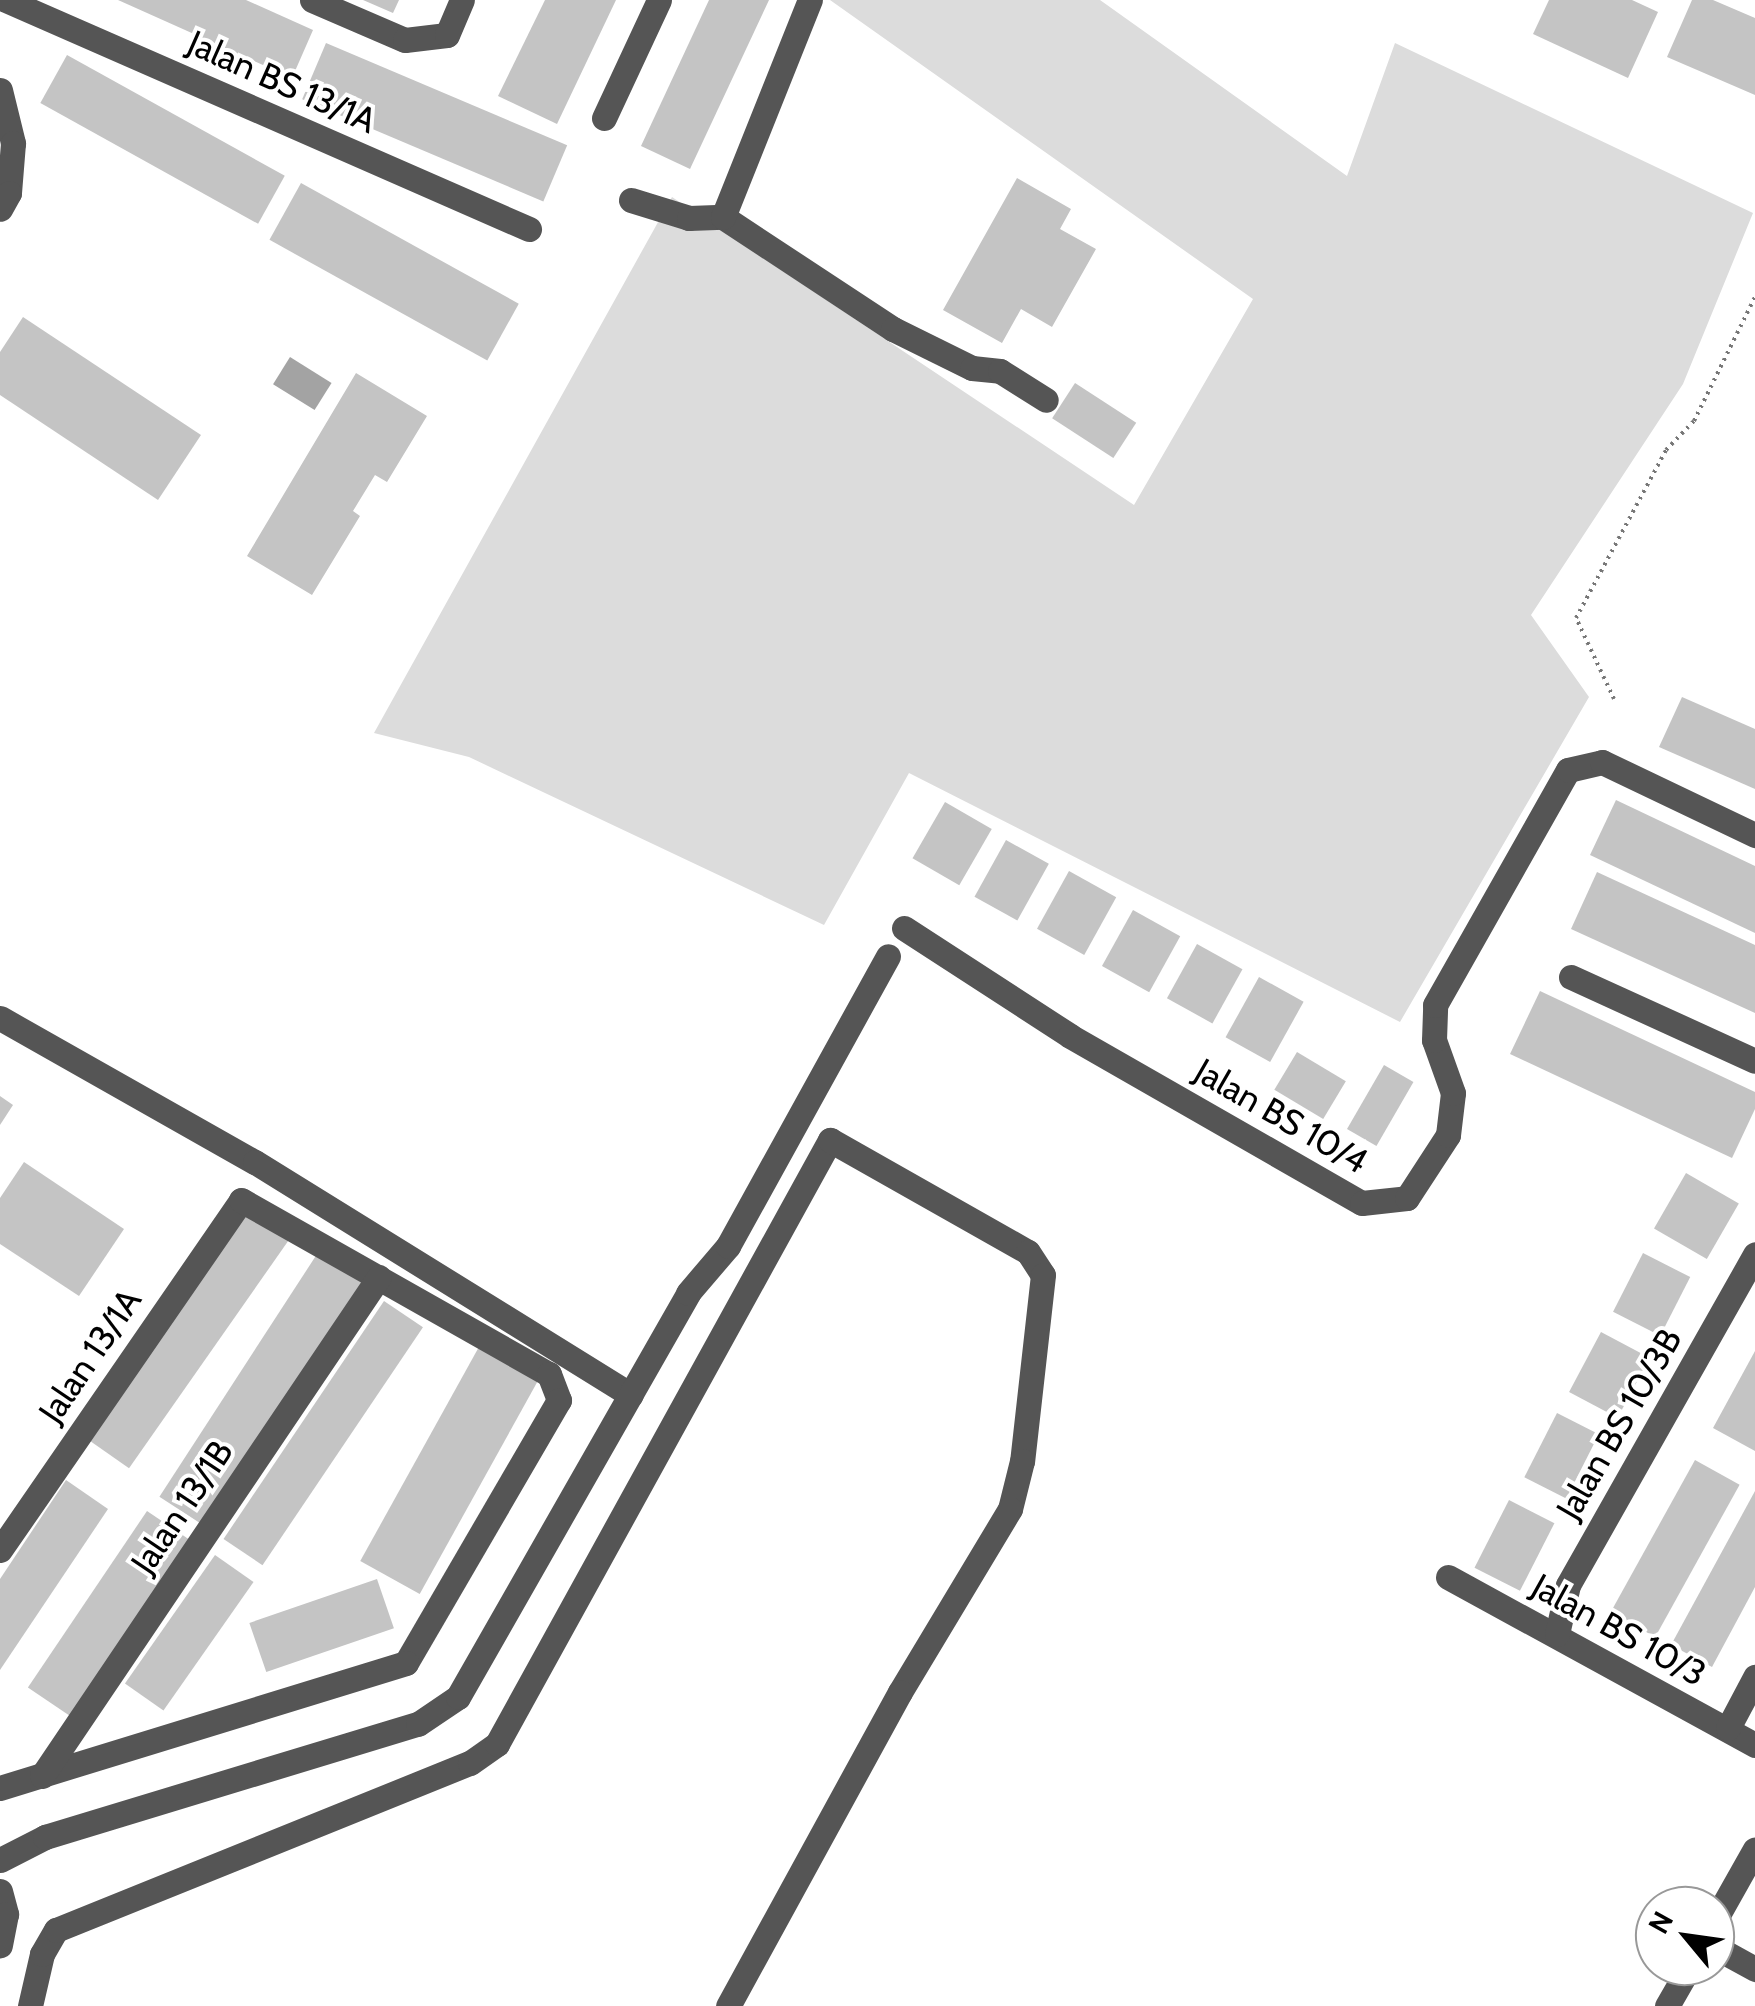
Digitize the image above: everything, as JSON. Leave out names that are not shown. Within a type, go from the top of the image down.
[{"type":"street","name":"Jalan BS 13/1A","points":[[6,0],[529,230]]},
{"type":"street","points":[[312,0],[405,40],[447,35],[462,0]]},
{"type":"street","points":[[604,118],[659,0]]},
{"type":"street","points":[[722,217],[810,0]]},
{"type":"street","points":[[0,90],[14,143],[9,193],[0,209]]},
{"type":"street","points":[[630,200],[690,218],[722,217],[892,329],[972,368],[1000,371],[1046,400]]},
{"type":"street","name":"Jalan BS 10/4","points":[[904,928],[1070,1036],[1362,1203],[1406,1198],[1448,1135],[1453,1093],[1434,1040],[1436,1005],[1568,770],[1602,762],[1755,835]]},
{"type":"street","points":[[0,1860],[45,1837],[418,1724],[458,1697],[688,1293],[728,1246],[888,956]]},
{"type":"street","points":[[1570,977],[1755,1061]]},
{"type":"street","points":[[0,1018],[256,1162],[630,1395]]},
{"type":"street","points":[[30,2006],[42,1954],[56,1930],[470,1763],[497,1744],[830,1140],[1028,1252],[1043,1275],[1022,1462],[1010,1509],[900,1692],[728,2006]]},
{"type":"street","name":"Jalan 13/1A","points":[[0,1550],[238,1202],[378,1277]]},
{"type":"street","name":"Jalan BS 10/3B","points":[[1557,1634],[1568,1584],[1755,1254]]},
{"type":"street","points":[[0,1788],[406,1663],[559,1400],[549,1374],[378,1277]]},
{"type":"street","name":"Jalan 13/1B","points":[[42,1776],[378,1277]]},
{"type":"street","name":"Jalan BS 10/3","points":[[1448,1577],[1557,1634],[1609,1670],[1755,1745]]},
{"type":"street","points":[[1728,1728],[1755,1677]]},
{"type":"street","points":[[1734,1886],[1755,1849]]},
{"type":"street","points":[[0,1891],[6,1914],[0,1946]]},
{"type":"path","points":[[1614,699],[1576,618],[1666,450],[1694,421],[1755,296]]},
{"type":"shaded area","points":[[830,0],[1100,0],[1347,176],[1395,43],[1753,213],[1683,384],[1531,615],[1589,697],[1400,1022],[909,773],[824,925],[469,757],[374,733],[672,197],[1134,505],[1253,299]]},
{"type":"shaded area","points":[[290,357],[332,383],[315,410],[273,384]]},
{"type":"building","points":[[118,0],[246,0],[313,30],[292,78]]},
{"type":"building","points":[[363,0],[399,0],[393,13]]},
{"type":"building","points":[[545,0],[616,0],[557,124],[498,96]]},
{"type":"building","points":[[709,0],[769,0],[690,169],[641,146]]},
{"type":"building","points":[[1549,0],[1632,0],[1658,12],[1628,78],[1533,34]]},
{"type":"building","points":[[1692,0],[1713,0],[1755,18],[1755,95],[1667,57]]},
{"type":"building","points":[[326,43],[567,145],[543,202],[302,99]]},
{"type":"building","points":[[67,55],[285,176],[258,224],[40,103]]},
{"type":"building","points":[[1017,178],[1071,209],[1060,229],[1096,249],[1052,327],[1021,309],[1002,343],[943,310]]},
{"type":"building","points":[[301,183],[519,304],[487,361],[269,240]]},
{"type":"building","points":[[23,317],[201,435],[158,500],[0,395],[0,352]]},
{"type":"building","points":[[356,373],[427,416],[387,482],[375,475],[353,511],[360,516],[312,595],[247,556]]},
{"type":"building","points":[[1075,383],[1136,423],[1113,458],[1052,418]]},
{"type":"building","points":[[1682,697],[1755,729],[1755,789],[1659,747]]},
{"type":"building","points":[[1616,800],[1755,866],[1755,933],[1590,855]]},
{"type":"building","points":[[945,802],[992,829],[959,885],[912,858]]},
{"type":"building","points":[[1006,840],[1049,864],[1017,921],[974,897]]},
{"type":"building","points":[[1069,871],[1116,897],[1084,955],[1037,929]]},
{"type":"building","points":[[1597,872],[1755,945],[1755,1013],[1571,929]]},
{"type":"building","points":[[1133,910],[1180,936],[1149,992],[1102,966]]},
{"type":"building","points":[[1197,944],[1242,969],[1212,1023],[1167,998]]},
{"type":"building","points":[[1259,977],[1304,1002],[1270,1062],[1226,1037]]},
{"type":"building","points":[[1540,991],[1755,1092],[1755,1109],[1732,1158],[1510,1054]]},
{"type":"building","points":[[1297,1052],[1346,1081],[1323,1119],[1274,1090]]},
{"type":"building","points":[[1384,1065],[1413,1082],[1376,1146],[1347,1129]]},
{"type":"building","points":[[0,1096],[13,1105],[0,1125]]},
{"type":"building","points":[[24,1162],[124,1229],[79,1296],[0,1244],[0,1198]]},
{"type":"building","points":[[1686,1173],[1739,1204],[1707,1259],[1654,1228]]},
{"type":"building","points":[[249,1208],[291,1237],[129,1468],[87,1439]]},
{"type":"building","points":[[319,1251],[364,1280],[205,1526],[159,1497]]},
{"type":"building","points":[[1643,1253],[1690,1277],[1660,1336],[1613,1312]]},
{"type":"building","points":[[384,1301],[423,1327],[262,1565],[224,1539]]},
{"type":"building","points":[[1601,1332],[1650,1358],[1618,1418],[1569,1392]]},
{"type":"building","points":[[480,1345],[539,1378],[420,1594],[360,1561]]},
{"type":"building","points":[[1755,1351],[1755,1451],[1713,1428]]},
{"type":"building","points":[[1557,1413],[1599,1434],[1566,1498],[1524,1477]]},
{"type":"building","points":[[1695,1460],[1740,1485],[1655,1637],[1611,1612]]},
{"type":"building","points":[[66,1480],[108,1509],[0,1670],[0,1579]]},
{"type":"building","points":[[1755,1491],[1755,1587],[1712,1667],[1671,1645]]},
{"type":"building","points":[[1509,1500],[1554,1523],[1520,1591],[1474,1568]]},
{"type":"building","points":[[147,1511],[192,1541],[73,1718],[28,1688]]},
{"type":"building","points":[[215,1555],[254,1582],[163,1711],[125,1684]]},
{"type":"building","points":[[377,1579],[394,1628],[266,1672],[249,1623]]}]
